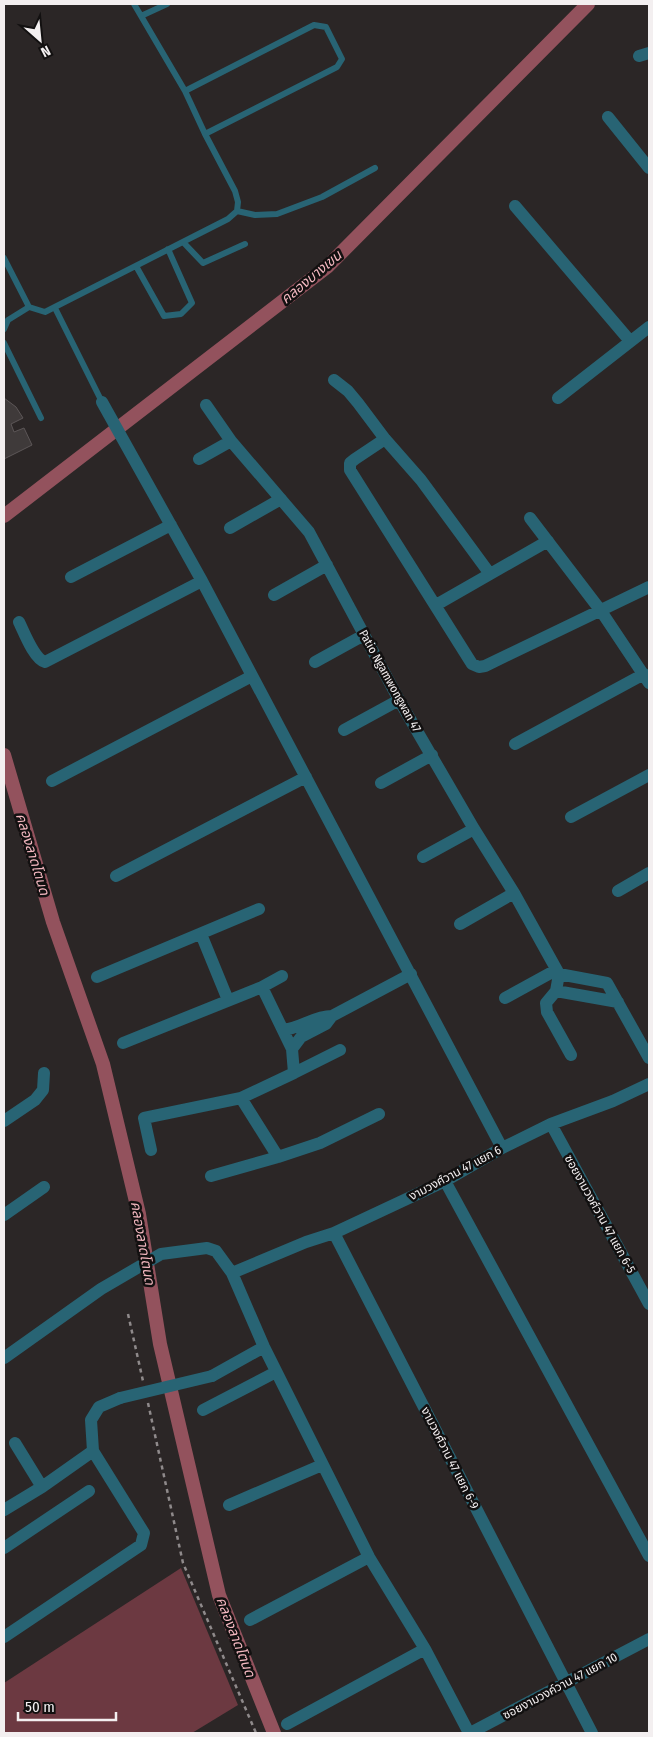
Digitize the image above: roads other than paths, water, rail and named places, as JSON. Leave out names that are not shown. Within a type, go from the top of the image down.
[{"type":"street","points":[[608,117],[649,168]]},
{"type":"street","points":[[515,206],[630,340]]},
{"type":"street","points":[[558,398],[649,327]]},
{"type":"street","points":[[334,380],[353,397],[385,439],[421,480],[490,574]]},
{"type":"street","points":[[102,402],[202,581],[502,1148]]},
{"type":"street","name":"Patio Ngamwongwan 47","points":[[206,405],[231,441],[309,532],[399,700],[474,829],[514,893],[558,972]]},
{"type":"street","points":[[385,439],[350,463],[350,470],[472,664],[479,667],[649,588]]},
{"type":"street","points":[[199,459],[231,441]]},
{"type":"street","points":[[230,528],[280,499]]},
{"type":"street","points":[[515,744],[647,678],[601,611],[530,518]]},
{"type":"street","points":[[71,577],[171,525]]},
{"type":"street","points":[[436,606],[548,541]]},
{"type":"street","points":[[274,595],[327,565]]},
{"type":"street","points":[[19,622],[36,655],[41,661],[45,662],[202,581]]},
{"type":"street","points":[[315,662],[364,635]]},
{"type":"street","points":[[52,781],[252,676]]},
{"type":"street","points":[[344,730],[399,700]]},
{"type":"street","points":[[382,783],[432,755]]},
{"type":"street","points":[[572,817],[649,775]]},
{"type":"street","points":[[116,876],[306,777]]},
{"type":"street","points":[[423,857],[474,829]]},
{"type":"street","points":[[618,891],[649,874]]},
{"type":"street","points":[[460,924],[514,893]]},
{"type":"street","points":[[96,977],[259,909]]},
{"type":"street","points":[[201,934],[228,1000]]},
{"type":"street","points":[[558,972],[556,990],[546,1003],[547,1012],[571,1055]]},
{"type":"street","points":[[505,998],[558,972],[607,983],[649,1058]]},
{"type":"street","points":[[292,1049],[300,1037],[326,1024],[332,1016],[411,974]]},
{"type":"street","points":[[123,1043],[262,987],[282,976]]},
{"type":"street","points":[[262,987],[292,1049],[294,1073]]},
{"type":"street","points":[[556,990],[618,1002]]},
{"type":"street","points":[[283,1030],[295,1029],[321,1016],[332,1016]]},
{"type":"street","points":[[151,1150],[144,1118],[241,1098],[340,1050]]},
{"type":"street","points":[[4,1121],[35,1100],[43,1090],[44,1073]]},
{"type":"street","name":"งามวงศ์วาน 47 แยก 6","points":[[232,1272],[306,1242],[334,1233],[445,1181],[502,1148],[551,1124],[613,1101],[649,1084]]},
{"type":"street","points":[[241,1098],[278,1157]]},
{"type":"street","points":[[210,1176],[320,1143],[378,1114]]},
{"type":"street","name":"ซอยงามวงศ์วาน 47 แยก 6-5","points":[[551,1124],[649,1304]]},
{"type":"street","points":[[445,1181],[649,1556]]},
{"type":"street","points":[[4,1216],[44,1187]]},
{"type":"street","name":"งามวงศ์วาน 47 แยก 6-9","points":[[334,1233],[592,1733]]},
{"type":"street","points":[[4,1358],[101,1289],[161,1254],[207,1248],[216,1251],[232,1272],[276,1372],[369,1557],[425,1649],[470,1733]]},
{"type":"street","points":[[4,1637],[141,1545],[144,1533],[94,1451],[91,1420],[99,1407],[120,1398],[212,1376],[264,1347]]},
{"type":"street","points":[[203,1410],[276,1372]]},
{"type":"street","points":[[15,1443],[42,1487]]},
{"type":"street","points":[[4,1510],[42,1487],[94,1451]]},
{"type":"street","points":[[229,1505],[322,1465]]},
{"type":"street","points":[[4,1548],[89,1491]]},
{"type":"street","points":[[250,1620],[369,1557]]},
{"type":"street","name":"ซอยงามวงค์วาน 47 แยก 10","points":[[470,1733],[649,1639]]},
{"type":"street","points":[[287,1724],[425,1649]]},
{"type":"lane","points":[[4,258],[29,307],[45,312],[228,219],[237,211],[238,202],[235,191],[185,91],[134,4]]},
{"type":"lane","points":[[141,16],[168,4]]},
{"type":"lane","points":[[185,91],[314,25],[326,27],[342,59],[337,67],[205,134]]},
{"type":"lane","points":[[237,211],[255,215],[277,214],[322,197],[375,168]]},
{"type":"lane","points":[[182,242],[203,263],[246,244]]},
{"type":"lane","points":[[136,266],[164,316],[181,314],[192,302],[168,249]]},
{"type":"lane","points":[[4,329],[8,320],[29,307]]},
{"type":"lane","points":[[55,308],[102,402]]},
{"type":"lane","points":[[4,343],[41,418]]},
{"type":"waterway","name":"คลองบางเขน","points":[[4,516],[327,267],[588,4]]},
{"type":"waterway","name":"คลองลาดโตนด","points":[[4,755],[53,922],[103,1064],[139,1214],[160,1344],[219,1595],[274,1733]]}]
